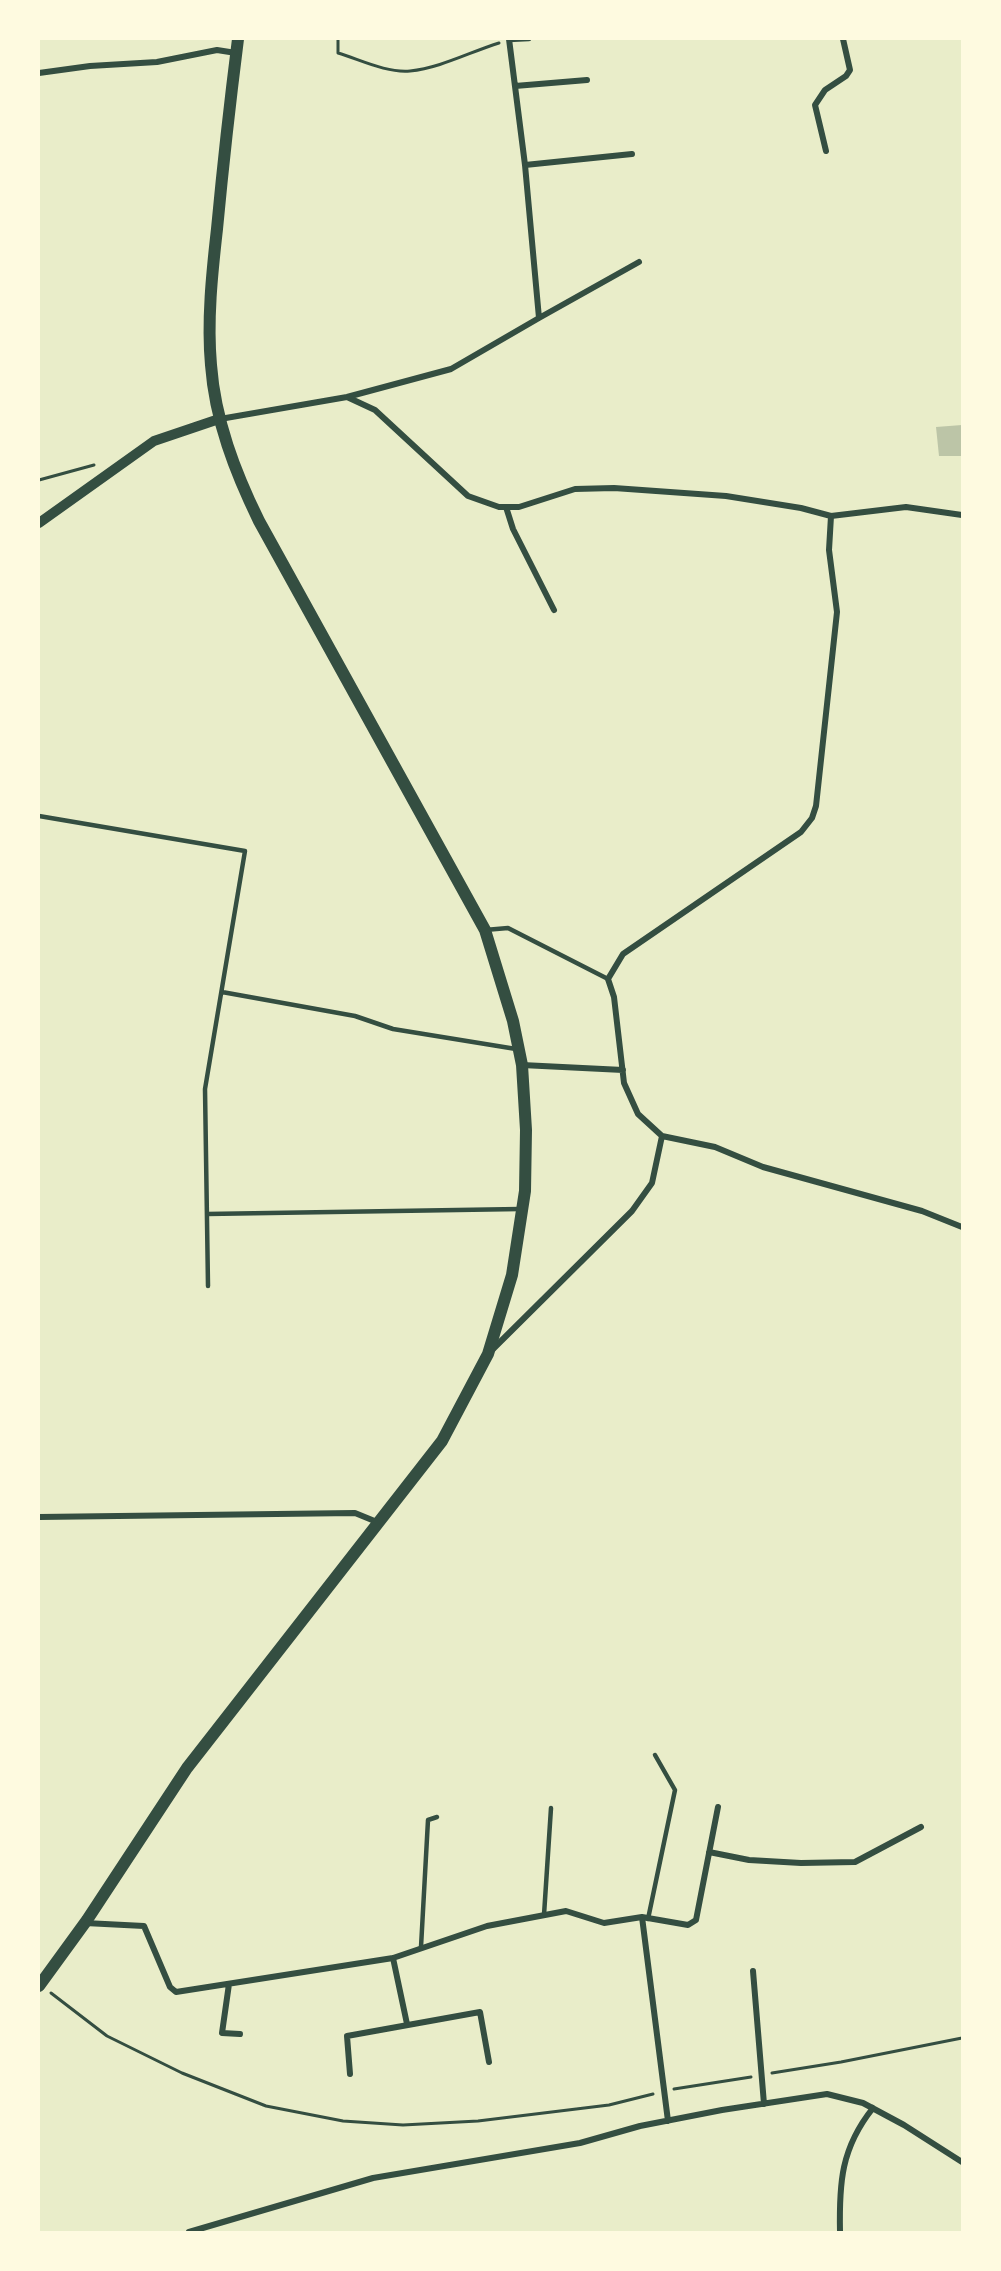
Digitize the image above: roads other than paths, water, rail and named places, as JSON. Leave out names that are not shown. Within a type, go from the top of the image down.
[{"type":"main road","points":[[39,1985],[85,1923],[187,1768],[442,1441],[488,1354],[512,1275],[525,1191],[526,1130],[522,1065],[513,1021],[485,930],[259,520],[239,479],[219,419],[210,365],[211,282],[238,39]]},
{"type":"street","points":[[826,151],[815,105],[825,90],[846,76],[850,70],[843,39]]},
{"type":"street","points":[[509,40],[525,165],[539,318]]},
{"type":"street","points":[[39,73],[90,66],[157,62],[218,50],[236,53]]},
{"type":"street","points":[[515,86],[586,80]]},
{"type":"street","points":[[525,165],[632,154]]},
{"type":"street","points":[[39,523],[154,441],[219,419],[347,397],[451,369],[639,262]]},
{"type":"street","points":[[347,397],[375,410],[468,496],[506,507],[519,507],[575,489],[614,488],[726,496],[801,508],[831,516],[906,507],[962,515]]},
{"type":"street","points":[[506,507],[513,529],[554,610]]},
{"type":"street","points":[[831,516],[829,550],[837,612],[816,806],[812,818],[794,837],[623,954],[608,979],[614,997],[624,1083],[638,1114],[662,1136],[715,1147],[762,1167],[922,1211],[962,1227]]},
{"type":"street","points":[[522,1065],[623,1070]]},
{"type":"street","points":[[488,1354],[633,1211],[652,1183],[662,1136]]},
{"type":"street","points":[[39,1517],[355,1514],[377,1522]]},
{"type":"street","points":[[85,1923],[144,1926],[170,1987],[176,1992],[393,1958],[487,1926],[566,1911],[604,1923],[645,1918],[688,1925],[696,1920],[718,1807]]},
{"type":"street","points":[[709,1852],[749,1860],[801,1863],[855,1862],[921,1827]]},
{"type":"street","points":[[645,1918],[668,2121]]},
{"type":"street","points":[[393,1958],[406,2024]]},
{"type":"street","points":[[753,1971],[764,2104]]},
{"type":"street","points":[[229,1984],[222,2032],[240,2034]]},
{"type":"street","points":[[350,2074],[347,2036],[480,2012],[489,2062]]},
{"type":"street","points":[[189,2232],[373,2178],[580,2143],[640,2126],[827,2094],[863,2103],[873,2108],[962,2162]]},
{"type":"street","points":[[840,2232],[839,2190],[847,2149],[860,2124],[873,2108]]},
{"type":"lane","points":[[509,40],[529,39]]},
{"type":"lane","points":[[39,816],[245,851],[205,1089],[208,1286]]},
{"type":"lane","points":[[485,930],[508,928],[608,979]]},
{"type":"lane","points":[[222,992],[355,1016],[393,1029],[519,1050]]},
{"type":"lane","points":[[207,1214],[522,1209]]},
{"type":"lane","points":[[645,1918],[675,1790],[656,1755]]},
{"type":"lane","points":[[544,1916],[551,1808]]},
{"type":"lane","points":[[421,1947],[428,1820],[437,1817]]}]
